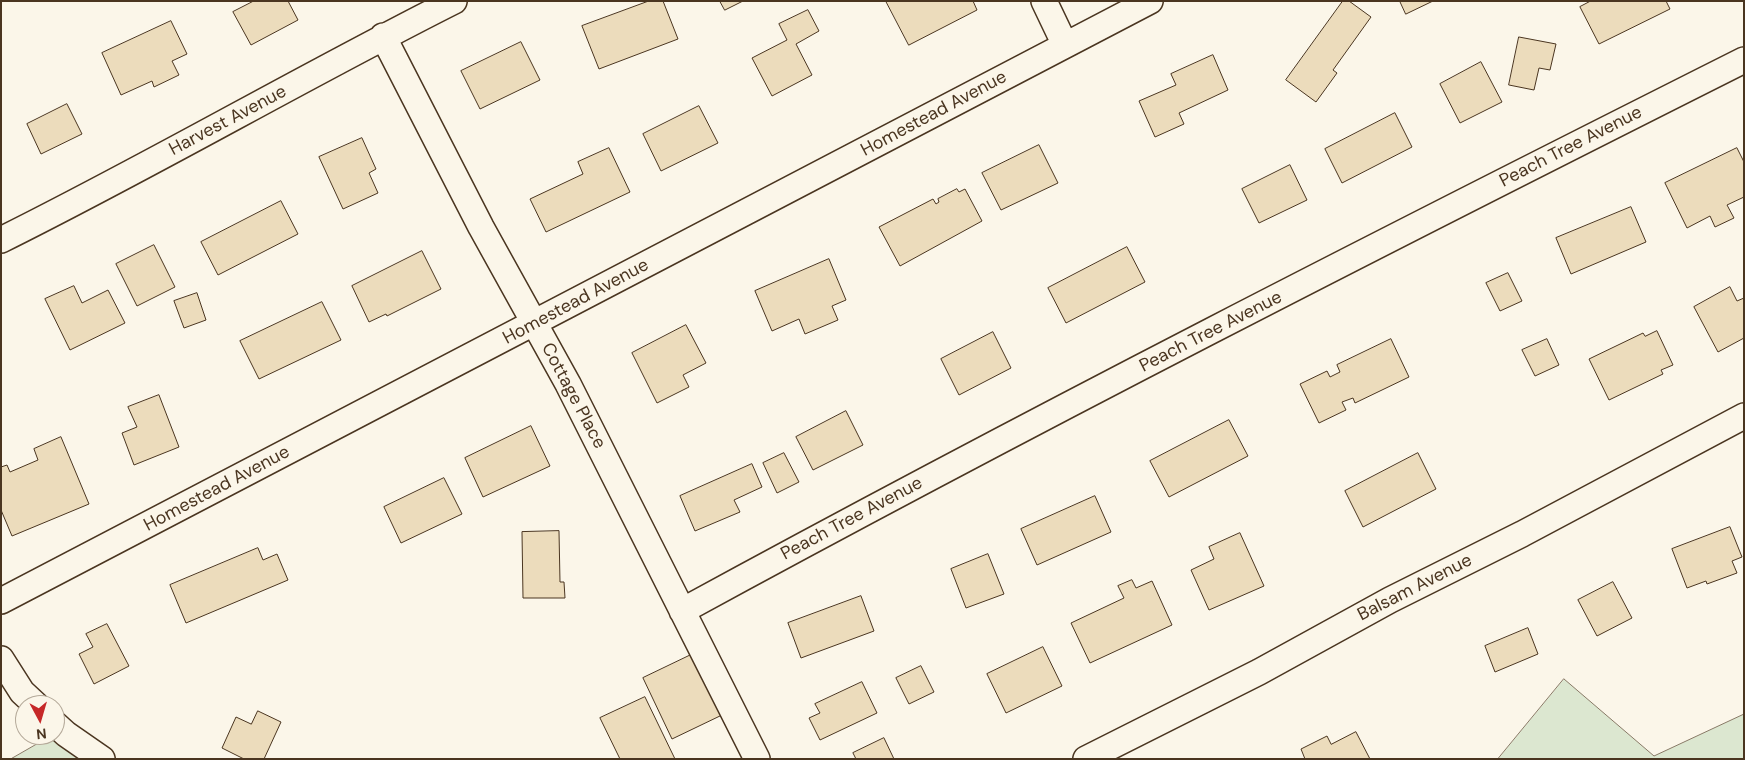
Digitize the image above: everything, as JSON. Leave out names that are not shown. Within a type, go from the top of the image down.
[{"type":"street","name":"Harvest Avenue","points":[[1,240],[65,208],[384,36],[454,1]]},
{"type":"street","points":[[1044,1],[1065,45]]},
{"type":"street","name":"Homestead Avenue","points":[[1,602],[1150,1]]},
{"type":"street","name":"Cottage Place","points":[[384,36],[481,227],[568,384],[757,759]]},
{"type":"street","name":"Peach Tree Avenue","points":[[682,611],[874,506],[1389,240],[1744,60]]},
{"type":"street","name":"Balsam Avenue","points":[[1086,759],[1259,672],[1390,600],[1522,534],[1744,416]]},
{"type":"street","points":[[1,659],[25,695]]},
{"type":"street","points":[[65,733],[102,759]]},
{"type":"green space","points":[[1564,679],[1654,756],[1744,714],[1744,759],[1498,759]]},
{"type":"green space","points":[[65,740],[107,759],[11,759],[36,745],[65,745]]},
{"type":"building","points":[[254,1],[288,1],[298,20],[251,45],[233,12]]},
{"type":"building","points":[[649,1],[663,1],[678,39],[599,69],[582,26]]},
{"type":"building","points":[[720,1],[743,1],[725,10]]},
{"type":"building","points":[[886,1],[973,1],[977,10],[909,45]]},
{"type":"building","points":[[1343,1],[1349,1],[1371,17],[1333,70],[1337,73],[1316,102],[1286,80]]},
{"type":"building","points":[[1400,1],[1433,1],[1406,14]]},
{"type":"building","points":[[1591,1],[1666,1],[1670,9],[1599,44],[1580,7]]},
{"type":"building","points":[[808,10],[819,31],[796,44],[812,75],[772,96],[752,58],[787,40],[779,24]]},
{"type":"building","points":[[171,21],[187,54],[172,61],[179,75],[154,87],[152,81],[121,95],[102,53]]},
{"type":"building","points":[[1519,37],[1556,44],[1550,70],[1539,68],[1534,90],[1509,85]]},
{"type":"building","points":[[521,42],[540,80],[480,109],[461,71]]},
{"type":"building","points":[[1213,55],[1228,90],[1179,113],[1184,124],[1155,137],[1139,101],[1176,85],[1171,74]]},
{"type":"building","points":[[1481,62],[1502,102],[1460,123],[1440,84]]},
{"type":"building","points":[[67,104],[82,134],[41,154],[27,124]]},
{"type":"building","points":[[699,106],[718,143],[661,171],[643,134]]},
{"type":"building","points":[[1395,113],[1412,147],[1342,183],[1325,149]]},
{"type":"building","points":[[362,138],[376,169],[369,173],[378,193],[343,209],[319,157]]},
{"type":"building","points":[[1039,145],[1058,183],[1001,210],[982,173]]},
{"type":"building","points":[[609,148],[630,192],[546,232],[530,199],[583,174],[578,162]]},
{"type":"building","points":[[1737,148],[1744,162],[1744,197],[1727,205],[1734,218],[1715,227],[1710,216],[1687,228],[1665,183]]},
{"type":"building","points":[[1290,165],[1307,200],[1259,223],[1242,189]]},
{"type":"building","points":[[957,189],[959,192],[965,189],[982,221],[900,266],[879,227],[933,199],[936,204],[939,202],[938,199]]},
{"type":"building","points":[[281,201],[298,234],[218,275],[201,242]]},
{"type":"building","points":[[1631,207],[1646,242],[1571,274],[1556,238]]},
{"type":"building","points":[[154,245],[175,287],[137,306],[116,264]]},
{"type":"building","points":[[1127,247],[1145,282],[1066,323],[1048,288]]},
{"type":"building","points":[[422,251],[441,289],[387,316],[386,314],[369,322],[352,286]]},
{"type":"building","points":[[829,259],[846,300],[832,306],[838,320],[805,334],[799,319],[772,331],[755,291]]},
{"type":"building","points":[[1508,273],[1522,301],[1500,311],[1486,283]]},
{"type":"building","points":[[74,286],[82,303],[108,290],[125,323],[70,350],[45,299]]},
{"type":"building","points":[[1730,287],[1737,301],[1744,298],[1744,338],[1718,352],[1694,307]]},
{"type":"building","points":[[197,293],[206,320],[184,328],[174,301]]},
{"type":"building","points":[[322,302],[341,340],[259,379],[240,341]]},
{"type":"building","points":[[686,325],[706,363],[683,375],[689,387],[657,403],[632,353]]},
{"type":"building","points":[[1657,331],[1673,365],[1661,370],[1663,374],[1609,400],[1589,359],[1643,333],[1645,336]]},
{"type":"building","points":[[993,332],[1011,368],[959,395],[941,359]]},
{"type":"building","points":[[1391,339],[1409,377],[1355,403],[1353,398],[1342,402],[1346,410],[1319,423],[1300,384],[1327,371],[1330,377],[1340,372],[1337,365]]},
{"type":"building","points":[[1547,339],[1559,365],[1535,376],[1522,350]]},
{"type":"building","points":[[159,395],[179,447],[134,465],[122,433],[137,427],[128,407]]},
{"type":"building","points":[[846,411],[863,445],[813,470],[796,437]]},
{"type":"building","points":[[1229,420],[1248,456],[1169,497],[1150,461]]},
{"type":"building","points":[[531,426],[550,466],[483,497],[465,458]]},
{"type":"building","points":[[61,437],[89,504],[12,536],[1,510],[1,467],[7,465],[10,472],[38,460],[34,449]]},
{"type":"building","points":[[784,453],[799,482],[777,493],[763,463]]},
{"type":"building","points":[[1418,453],[1436,489],[1363,527],[1345,491]]},
{"type":"building","points":[[752,464],[762,487],[734,500],[740,512],[695,531],[680,496]]},
{"type":"building","points":[[444,478],[462,514],[401,543],[384,507]]},
{"type":"building","points":[[1095,496],[1111,532],[1037,565],[1021,529]]},
{"type":"building","points":[[1730,527],[1742,557],[1732,561],[1737,573],[1707,584],[1706,581],[1687,588],[1672,549]]},
{"type":"building","points":[[559,531],[560,582],[564,582],[565,598],[523,598],[522,532]]},
{"type":"building","points":[[1240,533],[1264,586],[1209,610],[1191,570],[1214,559],[1209,547]]},
{"type":"building","points":[[258,548],[263,560],[277,554],[288,580],[186,623],[170,585]]},
{"type":"building","points":[[988,554],[1004,594],[966,608],[951,569]]},
{"type":"building","points":[[1132,580],[1136,588],[1152,581],[1172,625],[1090,663],[1071,623],[1124,598],[1118,586]]},
{"type":"building","points":[[1613,582],[1632,618],[1597,636],[1578,600]]},
{"type":"building","points":[[861,596],[874,631],[801,658],[788,623]]},
{"type":"building","points":[[107,624],[129,666],[94,684],[79,654],[93,647],[86,634]]},
{"type":"building","points":[[1528,628],[1538,654],[1495,672],[1485,646]]},
{"type":"building","points":[[1043,647],[1062,686],[1006,713],[987,674]]},
{"type":"building","points":[[693,654],[722,715],[672,739],[643,678]]},
{"type":"building","points":[[921,666],[934,692],[909,704],[896,678]]},
{"type":"building","points":[[862,682],[877,713],[820,740],[809,718],[820,713],[815,704]]},
{"type":"building","points":[[645,697],[675,759],[620,759],[600,718]]},
{"type":"building","points":[[258,711],[281,722],[264,759],[244,759],[222,748],[236,717],[251,724]]},
{"type":"building","points":[[1356,732],[1370,759],[1305,759],[1301,749],[1327,736],[1331,744]]},
{"type":"building","points":[[884,738],[894,759],[856,759],[853,753]]}]
